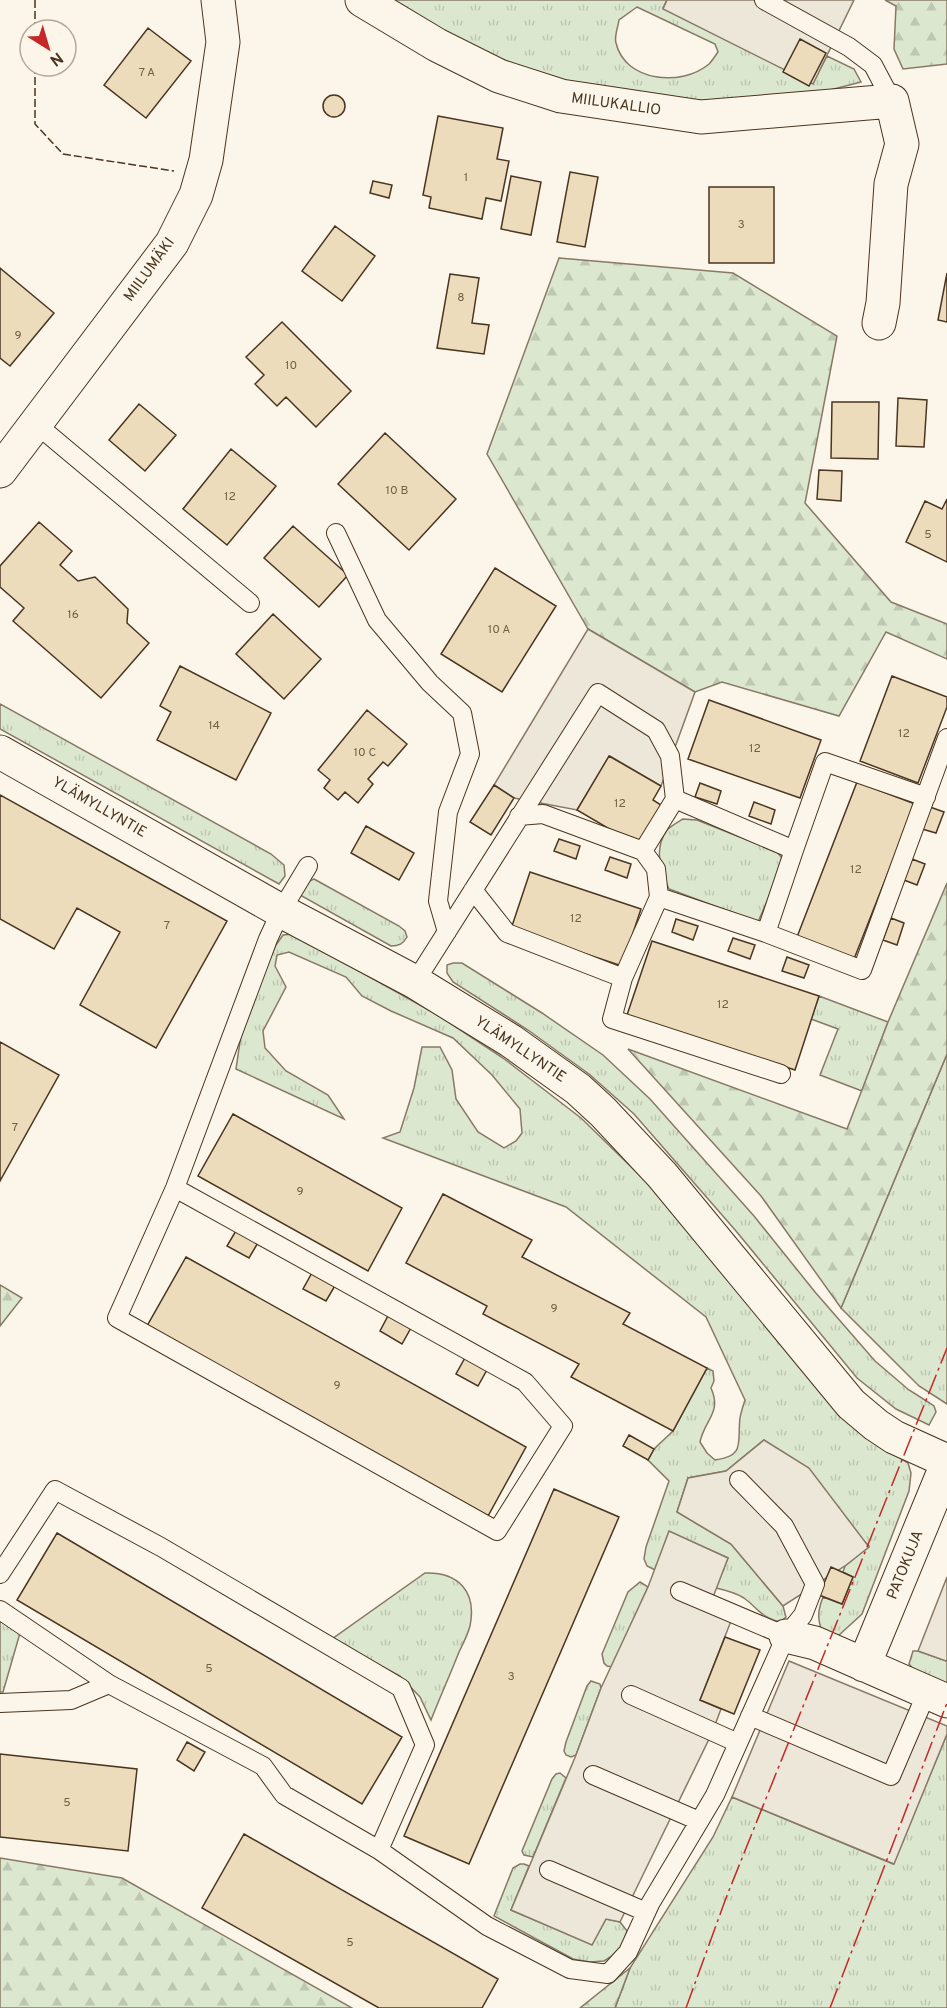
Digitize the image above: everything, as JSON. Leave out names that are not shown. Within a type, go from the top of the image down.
[{"type":"street","name":"MIILUMÄKI","points":[[5,453],[36,424],[172,243],[196,195],[206,160],[223,42],[218,0]]},
{"type":"street","name":"MIILUKALLIO","points":[[362,0],[437,45],[499,76],[561,96],[701,117],[892,101]]},
{"type":"street","points":[[879,323],[883,303],[891,184],[902,144],[892,101]]},
{"type":"street","name":"YLÄMYLLYNTIE","points":[[0,752],[281,911],[415,982],[511,1041],[578,1089],[603,1112],[662,1175],[850,1404],[894,1437],[947,1463]]},
{"type":"street","name":"PATOKUJA","points":[[864,1665],[947,1463]]},
{"type":"street","points":[[786,1636],[814,1643],[937,1697]]},
{"type":"lane","points":[[764,0],[849,47],[873,65],[892,101]]},
{"type":"lane","points":[[36,424],[250,603]]},
{"type":"lane","points":[[336,532],[377,620],[430,683],[462,712],[470,754],[448,812],[438,901],[447,932]]},
{"type":"lane","points":[[415,982],[598,693],[656,730],[670,756],[675,799],[644,851]]},
{"type":"lane","points":[[659,897],[766,933],[862,970],[947,738]]},
{"type":"lane","points":[[766,933],[825,762],[926,797]]},
{"type":"lane","points":[[675,799],[794,850]]},
{"type":"lane","points":[[519,816],[543,814],[644,851],[656,869],[659,897],[623,978],[612,1019],[781,1074]]},
{"type":"lane","points":[[175,1188],[525,1382],[563,1426],[497,1531],[117,1318],[175,1188],[264,950],[281,911],[308,866]]},
{"type":"lane","points":[[473,890],[507,933],[623,978]]},
{"type":"lane","points":[[0,1610],[109,1684],[263,1766],[284,1795],[379,1850],[487,1926],[570,1969],[608,1974],[628,1952],[646,1912],[715,1795],[786,1636],[803,1615],[815,1584],[784,1526],[739,1480]]},
{"type":"lane","points":[[0,1574],[55,1490],[160,1547],[401,1688],[425,1745],[379,1850]]},
{"type":"lane","points":[[680,1591],[786,1636]]},
{"type":"lane","points":[[0,1702],[70,1700],[109,1684]]},
{"type":"lane","points":[[631,1695],[738,1743]]},
{"type":"lane","points":[[750,1716],[891,1776],[937,1697]]},
{"type":"lane","points":[[593,1775],[699,1821]]},
{"type":"lane","points":[[549,1870],[646,1912]]},
{"type":"green space","points":[[386,0],[667,0],[663,8],[813,83],[827,56],[854,69],[861,82],[795,99],[728,103],[641,95],[561,81],[469,47]],"holes":[[[637,7],[715,44],[718,52],[709,64],[698,71],[670,78],[642,73],[631,66],[621,56],[615,38],[619,20]]]},
{"type":"green space","points":[[885,0],[947,0],[947,64],[903,69],[894,49],[896,6]]},
{"type":"green space","points":[[559,258],[733,273],[837,336],[805,503],[891,602],[947,624],[947,659],[886,632],[839,716],[722,682],[695,692],[588,629],[487,454]]},
{"type":"green space","points":[[0,704],[271,854],[284,865],[285,876],[279,884],[0,729]]},
{"type":"green space","points":[[683,819],[697,820],[777,852],[782,858],[782,867],[758,922],[669,889],[661,867],[661,844],[667,830]]},
{"type":"green space","points":[[314,879],[399,926],[405,931],[407,937],[400,944],[391,946],[300,895],[307,882]]},
{"type":"green space","points":[[947,883],[947,1054],[841,1308],[761,1196],[628,1049],[847,1129],[888,1022]]},
{"type":"green space","points":[[293,934],[436,1014],[503,1058],[581,1118],[657,1192],[882,1446],[908,1463],[911,1473],[909,1491],[862,1614],[838,1636],[822,1631],[819,1618],[821,1602],[823,1597],[842,1604],[853,1577],[843,1572],[845,1566],[869,1546],[764,1440],[726,1471],[688,1478],[677,1512],[731,1544],[783,1606],[786,1617],[780,1622],[773,1620],[763,1615],[741,1596],[716,1588],[728,1558],[669,1532],[655,1570],[647,1566],[644,1559],[646,1547],[669,1481],[648,1460],[654,1449],[673,1431],[707,1368],[713,1371],[714,1381],[711,1388],[715,1404],[700,1442],[715,1460],[732,1455],[736,1451],[745,1400],[706,1317],[566,1207],[383,1138],[400,1132],[414,1088],[422,1047],[440,1047],[452,1070],[456,1099],[478,1132],[504,1148],[516,1141],[522,1133],[520,1109],[492,1075],[453,1038],[362,996],[346,977],[289,952],[277,955],[275,966],[286,987],[263,1031],[265,1048],[286,1071],[328,1095],[344,1119],[236,1069],[243,1021],[276,945],[283,935]]},
{"type":"green space","points":[[462,963],[542,1013],[603,1055],[650,1099],[754,1216],[815,1292],[875,1361],[909,1390],[934,1406],[936,1412],[929,1425],[896,1409],[857,1378],[736,1231],[634,1114],[589,1074],[528,1030],[453,982],[447,973],[447,965]]},
{"type":"green space","points":[[819,996],[888,1022],[862,1091],[820,1075],[838,1029],[811,1019]]},
{"type":"green space","points":[[947,1054],[947,1404],[919,1386],[841,1308]]},
{"type":"green space","points":[[0,1285],[22,1298],[0,1326]]},
{"type":"green space","points":[[425,1573],[447,1576],[456,1580],[468,1594],[471,1603],[468,1632],[431,1720],[420,1697],[400,1676],[332,1639]]},
{"type":"green space","points":[[640,1582],[648,1587],[612,1667],[607,1666],[602,1654],[628,1592]]},
{"type":"green space","points":[[0,1621],[20,1633],[3,1692],[0,1692]]},
{"type":"green space","points":[[913,1651],[947,1660],[947,1686],[916,1672],[909,1664]]},
{"type":"green space","points":[[591,1681],[600,1684],[601,1688],[576,1755],[571,1757],[564,1751],[566,1742],[587,1686]]},
{"type":"green space","points":[[947,1734],[947,2008],[615,2008],[630,1968],[713,1837],[732,1797],[893,1864]]},
{"type":"green space","points":[[560,1773],[566,1778],[533,1857],[524,1855],[522,1851],[552,1779]]},
{"type":"green space","points":[[0,1858],[122,1878],[352,2008],[0,2008]]},
{"type":"green space","points":[[520,1864],[529,1866],[511,1910],[592,1944],[606,1919],[620,1922],[627,1931],[622,1946],[604,1961],[590,1962],[573,1959],[494,1916],[513,1868]]},
{"type":"green space","points":[[630,1968],[615,2008],[580,2008]]},
{"type":"shaded area","points":[[667,0],[854,0],[813,84],[663,9]]},
{"type":"shaded area","points":[[588,629],[695,692],[661,786],[610,756],[577,810],[514,798],[494,785]]},
{"type":"shaded area","points":[[764,1440],[809,1468],[869,1547],[845,1566],[783,1606],[731,1544],[677,1512],[688,1478],[726,1471]]},
{"type":"shaded area","points":[[669,1531],[728,1558],[710,1605],[733,1616],[700,1700],[721,1709],[712,1733],[620,1922],[606,1919],[592,1945],[511,1910],[576,1755],[601,1688],[648,1587]]},
{"type":"shaded area","points":[[947,1577],[947,1660],[946,1661],[918,1651]]},
{"type":"shaded area","points":[[789,1661],[947,1726],[947,1734],[894,1864],[732,1797]]},
{"type":"building","points":[[148,28],[191,61],[146,118],[104,85]]},
{"type":"building","points":[[800,39],[826,53],[809,86],[783,72]]},
{"type":"building","points":[[334,95],[342,98],[345,106],[342,114],[334,117],[326,114],[323,106],[326,98]]},
{"type":"building","points":[[438,116],[503,128],[497,159],[509,161],[501,201],[486,198],[482,219],[429,208],[431,197],[423,195]]},
{"type":"building","points":[[570,172],[598,177],[585,247],[557,242]]},
{"type":"building","points":[[511,176],[541,182],[531,235],[501,229]]},
{"type":"building","points":[[373,181],[392,185],[389,198],[370,193]]},
{"type":"building","points":[[709,187],[774,187],[774,263],[709,263]]},
{"type":"building","points":[[335,226],[375,256],[342,301],[302,271]]},
{"type":"building","points":[[0,268],[54,313],[10,366],[0,358]]},
{"type":"building","points":[[947,273],[947,322],[938,320]]},
{"type":"building","points":[[450,274],[479,278],[472,323],[489,325],[484,354],[437,348]]},
{"type":"building","points":[[282,322],[351,391],[316,427],[286,397],[277,406],[255,384],[264,375],[246,357]]},
{"type":"building","points":[[898,398],[927,400],[924,447],[896,446]]},
{"type":"building","points":[[832,402],[879,402],[878,459],[831,458]]},
{"type":"building","points":[[139,404],[176,435],[145,471],[109,440]]},
{"type":"building","points":[[385,433],[456,499],[409,550],[338,484]]},
{"type":"building","points":[[231,449],[276,486],[227,545],[183,509]]},
{"type":"building","points":[[819,470],[842,471],[841,501],[817,499]]},
{"type":"building","points":[[947,499],[947,562],[906,542],[925,501],[942,509]]},
{"type":"building","points":[[39,522],[72,551],[60,565],[78,581],[95,577],[128,609],[127,623],[149,643],[101,698],[13,621],[24,608],[0,587],[0,566]]},
{"type":"building","points":[[293,526],[348,575],[319,607],[264,558]]},
{"type":"building","points":[[495,568],[556,606],[502,692],[441,654]]},
{"type":"building","points":[[273,614],[321,659],[284,699],[236,654]]},
{"type":"building","points":[[180,666],[271,713],[236,780],[157,740],[171,712],[160,706]]},
{"type":"building","points":[[892,676],[947,697],[947,707],[918,783],[860,761]]},
{"type":"building","points":[[709,700],[821,740],[800,798],[688,759]]},
{"type":"building","points":[[367,710],[407,744],[388,766],[383,762],[368,779],[373,784],[358,803],[345,792],[338,800],[324,788],[330,780],[318,770]]},
{"type":"building","points":[[609,756],[661,786],[653,800],[664,807],[640,847],[577,810]]},
{"type":"building","points":[[857,782],[915,804],[854,959],[797,937]]},
{"type":"building","points":[[700,783],[721,791],[717,804],[695,797]]},
{"type":"building","points":[[494,785],[514,798],[491,835],[470,822]]},
{"type":"building","points":[[0,795],[227,921],[156,1048],[80,1005],[120,932],[77,908],[54,949],[0,919]]},
{"type":"building","points":[[754,802],[775,810],[771,824],[749,816]]},
{"type":"building","points":[[930,807],[944,812],[936,833],[922,829]]},
{"type":"building","points":[[366,826],[414,853],[399,880],[351,853]]},
{"type":"building","points":[[559,839],[580,846],[576,859],[554,851]]},
{"type":"building","points":[[610,857],[631,864],[627,878],[605,870]]},
{"type":"building","points":[[912,859],[925,864],[917,885],[904,880]]},
{"type":"building","points":[[530,872],[641,909],[622,966],[511,929]]},
{"type":"building","points":[[891,918],[904,923],[897,945],[883,940]]},
{"type":"building","points":[[676,919],[698,926],[693,940],[672,932]]},
{"type":"building","points":[[733,938],[755,945],[750,959],[728,951]]},
{"type":"building","points":[[652,941],[819,996],[795,1070],[627,1015]]},
{"type":"building","points":[[787,957],[809,965],[804,978],[782,971]]},
{"type":"building","points":[[0,1042],[59,1075],[0,1181]]},
{"type":"building","points":[[233,1114],[402,1208],[368,1271],[198,1176]]},
{"type":"building","points":[[443,1194],[532,1240],[522,1257],[630,1313],[623,1324],[707,1368],[673,1431],[571,1377],[579,1364],[483,1314],[487,1306],[406,1263]]},
{"type":"building","points":[[237,1229],[259,1241],[249,1258],[227,1246]]},
{"type":"building","points":[[186,1257],[526,1447],[488,1516],[147,1326]]},
{"type":"building","points":[[313,1271],[336,1284],[326,1301],[303,1289]]},
{"type":"building","points":[[389,1314],[412,1326],[402,1344],[380,1331]]},
{"type":"building","points":[[466,1356],[488,1368],[478,1386],[456,1374]]},
{"type":"building","points":[[629,1435],[654,1449],[648,1460],[623,1446]]},
{"type":"building","points":[[554,1489],[619,1517],[469,1864],[404,1836]]},
{"type":"building","points":[[57,1533],[402,1737],[362,1804],[17,1600]]},
{"type":"building","points":[[831,1567],[853,1577],[842,1604],[819,1595]]},
{"type":"building","points":[[725,1637],[760,1650],[734,1714],[700,1700]]},
{"type":"building","points":[[187,1742],[205,1752],[194,1771],[177,1760]]},
{"type":"building","points":[[0,1754],[137,1769],[128,1851],[0,1837]]},
{"type":"building","points":[[244,1834],[498,1979],[482,2008],[379,2008],[202,1908]]},
{"type":"fence","points":[[35,0],[35,18]]},
{"type":"fence","points":[[35,78],[35,124],[63,154],[174,171]]},
{"type":"power","points":[[686,2008],[726,1898],[947,1348]]},
{"type":"power","points":[[830,2008],[947,1703]]}]
